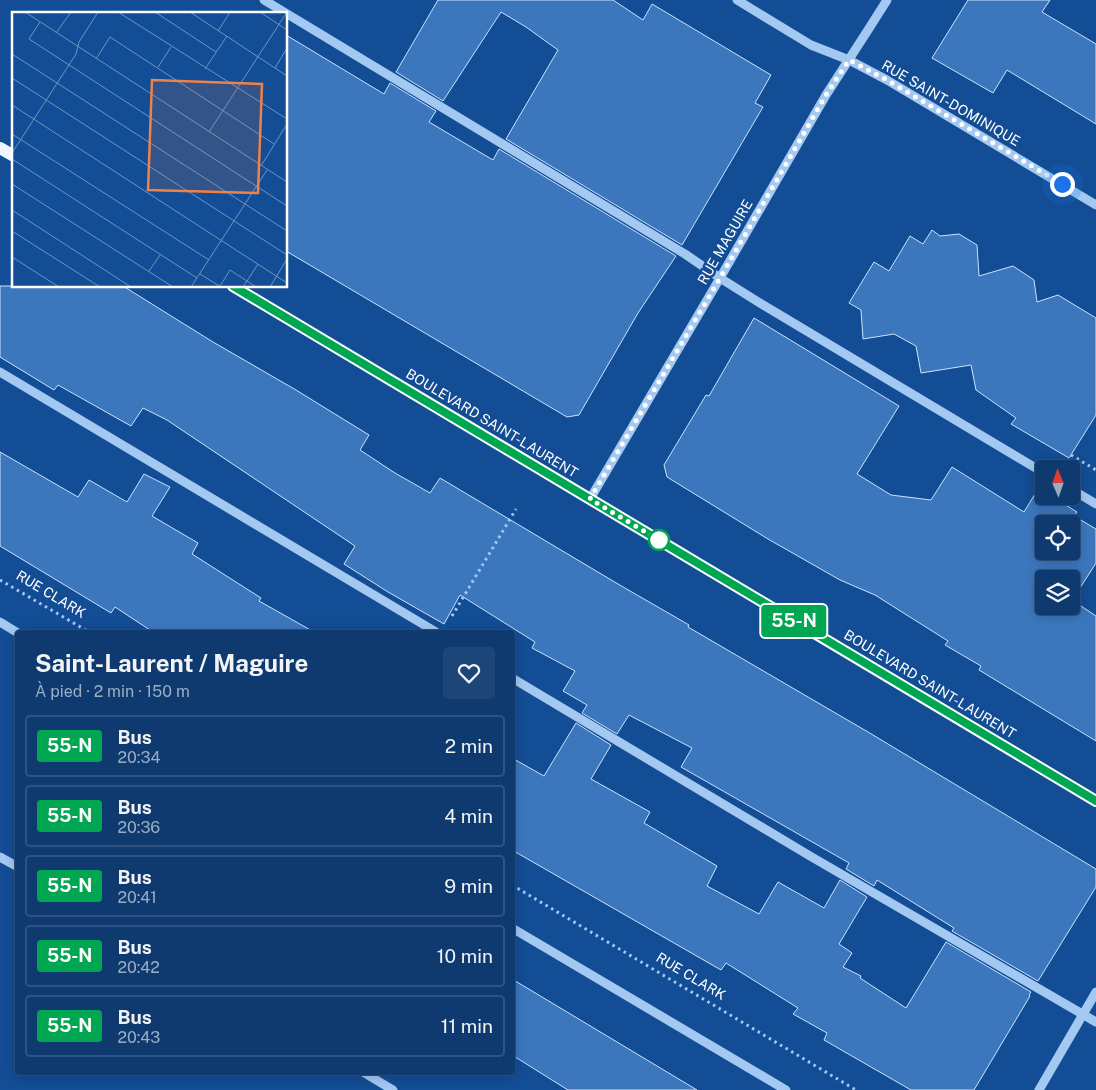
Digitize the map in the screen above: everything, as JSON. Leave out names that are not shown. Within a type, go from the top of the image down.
[{"type":"main road","points":[[0,148],[12,155]]},
{"type":"main road","name":"BOULEVARD SAINT-LAURENT","points":[[236,288],[1096,801]]},
{"type":"street","points":[[264,0],[284,12]]},
{"type":"street","name":"RUE SAINT-DOMINIQUE","points":[[737,0],[812,45],[849,60],[887,80],[1096,205]]},
{"type":"street","name":"RUE MAGUIRE","points":[[590,499],[826,95],[887,0]]},
{"type":"street","points":[[288,14],[1035,468]]},
{"type":"street","points":[[0,372],[433,630]]},
{"type":"street","points":[[1080,494],[1096,504]]},
{"type":"street","points":[[0,622],[15,631]]},
{"type":"street","points":[[515,680],[834,870],[1096,1022]]},
{"type":"street","points":[[0,857],[15,865]]},
{"type":"street","points":[[515,930],[786,1090]]},
{"type":"street","points":[[1039,1090],[1096,992]]},
{"type":"street","points":[[368,1075],[393,1090]]},
{"type":"path","points":[[1071,455],[1096,470]]},
{"type":"path","points":[[448,624],[516,509]]},
{"type":"path","name":"RUE CLARK","points":[[0,580],[85,630]]},
{"type":"path","name":"RUE CLARK","points":[[515,887],[856,1090]]},
{"type":"building","points":[[438,0],[613,0],[643,20],[652,4],[771,75],[755,103],[763,107],[682,245],[506,139],[558,50],[526,27],[501,12],[443,101],[396,72]]},
{"type":"building","points":[[968,0],[1050,0],[1042,12],[1096,44],[1096,124],[1007,70],[993,93],[932,58]]},
{"type":"building","points":[[288,36],[384,94],[390,83],[436,111],[429,122],[493,160],[499,149],[676,256],[638,313],[579,415],[567,417],[288,252]]},
{"type":"building","points":[[932,230],[940,236],[959,234],[977,245],[979,276],[1013,266],[1034,280],[1037,302],[1058,295],[1096,318],[1096,415],[1069,458],[1011,424],[1016,418],[976,390],[971,365],[921,373],[916,346],[894,334],[863,339],[861,310],[849,303],[874,262],[889,271],[910,236],[923,244]]},
{"type":"building","points":[[0,286],[12,286],[12,288],[126,288],[369,435],[360,450],[395,473],[430,493],[440,478],[689,625],[688,627],[868,732],[1096,869],[1096,887],[1038,981],[952,931],[954,928],[877,880],[874,886],[846,869],[849,863],[681,767],[692,748],[629,715],[617,734],[582,713],[587,705],[563,691],[575,671],[532,648],[535,642],[460,595],[444,624],[344,564],[355,546],[167,420],[143,408],[131,426],[58,385],[54,390],[0,357]]},
{"type":"building","points":[[754,318],[899,406],[857,474],[891,495],[931,500],[952,467],[1024,512],[1035,494],[1035,505],[1066,505],[1077,512],[1075,515],[1035,515],[1035,560],[1080,560],[1080,520],[1096,529],[1096,563],[1080,588],[1080,570],[1035,570],[1035,615],[1080,615],[1081,606],[1096,616],[1096,741],[979,670],[981,666],[945,645],[948,641],[875,595],[840,580],[768,539],[667,477],[664,465],[706,395],[709,396]]},
{"type":"building","points":[[0,452],[78,497],[89,480],[127,502],[144,474],[170,487],[152,516],[198,543],[192,554],[261,598],[259,601],[310,630],[150,630],[115,607],[111,613],[0,546]]},
{"type":"building","points":[[576,723],[611,745],[591,779],[650,812],[644,823],[717,866],[707,886],[759,914],[778,882],[824,908],[840,880],[867,897],[839,944],[852,953],[843,967],[861,976],[860,978],[906,1008],[946,942],[1031,992],[1030,996],[974,1090],[911,1090],[824,1040],[827,1033],[793,1014],[798,1008],[726,963],[721,970],[515,852],[515,760],[544,776]]},
{"type":"building","points":[[515,981],[697,1090],[568,1090],[515,1057]]},
{"type":"bus line","name":"55-N","points":[[236,288],[1096,801]]},
{"type":"route","points":[[659,540],[590,499],[826,95],[849,60],[887,80],[1062,184]]}]
